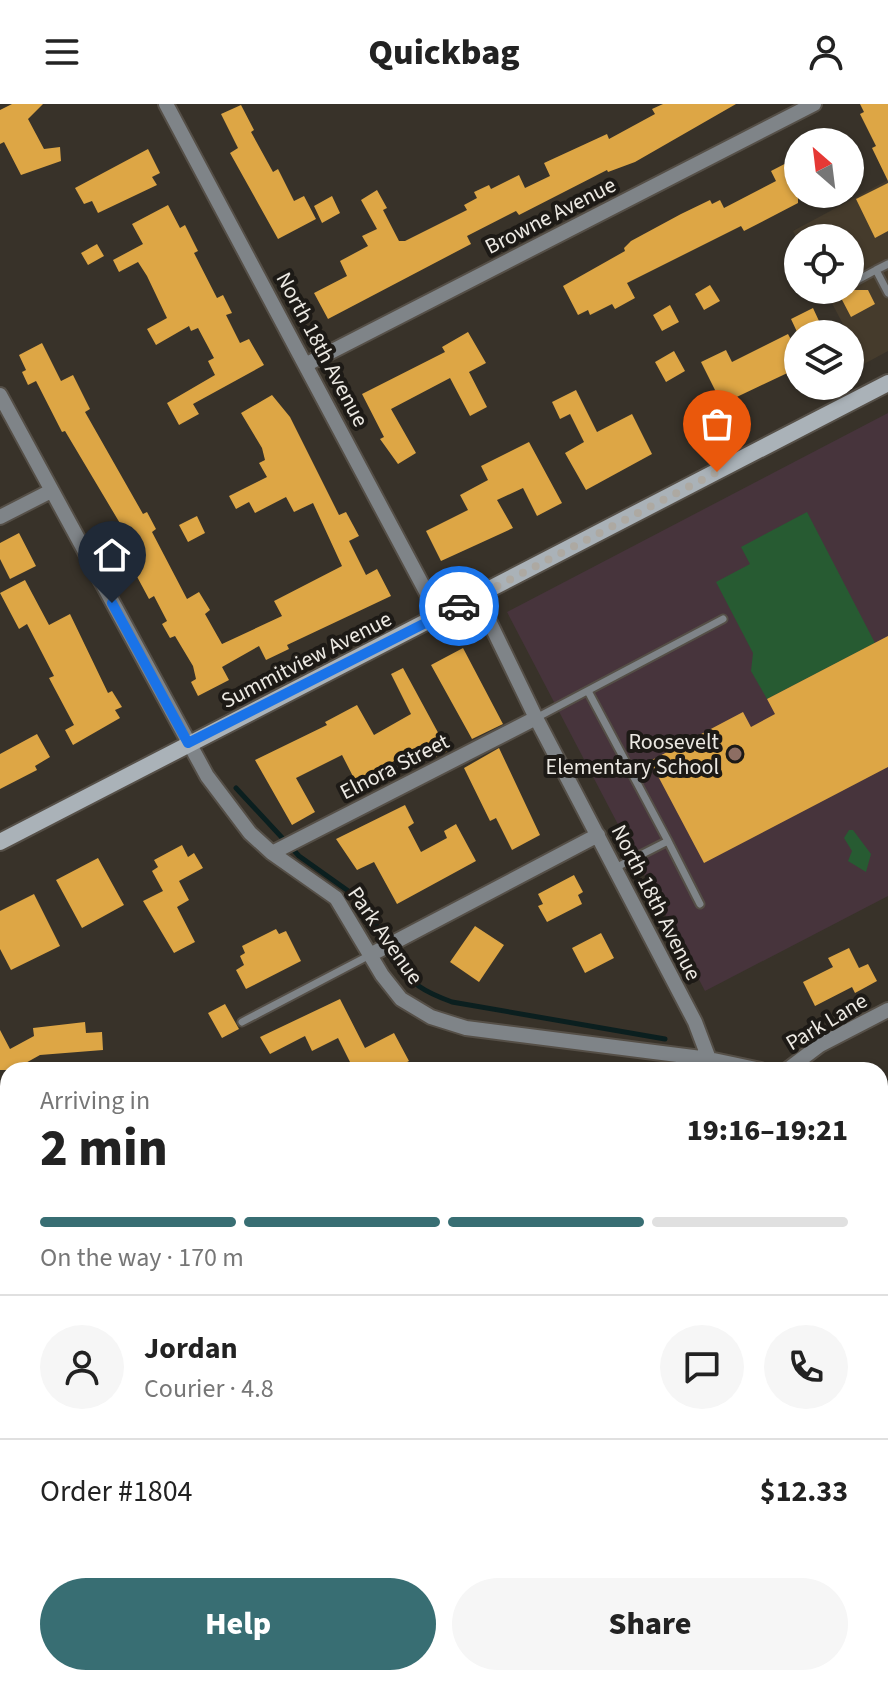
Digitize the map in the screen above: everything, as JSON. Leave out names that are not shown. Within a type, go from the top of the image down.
[{"type":"main road","name":"Summitview Avenue","points":[[0,842],[888,383]]},
{"type":"street","name":"North 18th Avenue","points":[[166,104],[439,616]]},
{"type":"street","name":"Browne Avenue","points":[[307,364],[814,104]]},
{"type":"street","name":"Park Avenue","points":[[0,395],[188,743],[225,803],[282,848],[336,898],[401,999],[431,1017],[466,1028],[723,1062]]},
{"type":"street","points":[[0,517],[51,491]]},
{"type":"street","name":"North 18th Avenue","points":[[477,596],[536,718],[695,1022],[709,1059]]},
{"type":"street","name":"Elnora Street","points":[[282,848],[536,718]]},
{"type":"street","points":[[370,955],[598,835]]},
{"type":"street","name":"Park Lane","points":[[798,1062],[820,1045],[888,1010]]},
{"type":"lane","points":[[864,276],[888,264]]},
{"type":"lane","points":[[876,270],[888,293]]},
{"type":"lane","points":[[536,718],[589,693],[723,619]]},
{"type":"lane","points":[[589,693],[700,904]]},
{"type":"lane","points":[[615,868],[668,841]]},
{"type":"lane","points":[[242,1022],[370,955]]},
{"type":"shaded area","points":[[888,180],[888,351],[864,364],[864,320],[841,320],[832,304],[864,304],[864,224],[806,224],[836,208],[864,208],[864,193]]},
{"type":"shaded area","name":"Roosevelt Elementary School","points":[[888,413],[888,896],[705,991],[507,612]]},
{"type":"green space","points":[[807,512],[875,643],[767,699],[751,671],[753,653],[716,582],[750,564],[741,547]]},
{"type":"green space","points":[[849,830],[853,830],[871,854],[866,872],[848,861],[852,851],[844,838]]},
{"type":"building","points":[[12,104],[43,104],[28,119],[44,149],[60,147],[61,161],[21,175],[4,142],[0,144],[0,110]]},
{"type":"building","points":[[663,104],[736,104],[635,162],[607,170],[519,215],[516,211],[467,236],[471,244],[328,319],[314,293],[347,276],[340,261],[368,246],[362,236],[377,229],[361,200],[377,190],[387,208],[383,210],[399,241],[405,241],[467,210],[464,205],[477,198],[474,192],[489,185],[491,189],[519,175],[525,188],[550,176],[544,163],[607,134],[609,139],[655,114],[652,109]]},
{"type":"building","points":[[860,104],[888,104],[888,181],[872,148],[876,146],[860,114],[864,112]]},
{"type":"building","points":[[241,105],[254,130],[251,132],[273,172],[278,169],[294,201],[304,196],[316,219],[278,239],[230,153],[238,148],[221,114]]},
{"type":"building","points":[[148,149],[160,173],[152,177],[157,185],[98,213],[92,201],[84,204],[75,188]]},
{"type":"building","points":[[784,164],[784,208],[788,208],[744,231],[741,226],[627,283],[635,298],[615,309],[612,304],[590,315],[588,310],[578,315],[563,286],[625,251],[624,248],[631,241],[681,214],[710,200],[712,204],[720,200],[724,208],[776,181],[771,171]]},
{"type":"building","points":[[888,183],[888,231],[875,238],[860,208],[864,208],[864,195]]},
{"type":"building","points":[[332,196],[340,213],[322,223],[314,206]]},
{"type":"building","points":[[168,205],[180,228],[185,225],[198,251],[194,253],[217,298],[223,295],[232,313],[226,315],[240,343],[249,339],[264,365],[193,404],[199,414],[179,425],[167,403],[215,375],[208,361],[214,358],[198,328],[191,331],[189,326],[156,345],[147,329],[167,318],[147,276],[138,262],[119,272],[113,260],[143,244],[132,224]]},
{"type":"building","points":[[97,244],[104,256],[88,265],[81,253]]},
{"type":"building","points":[[710,285],[720,301],[704,310],[695,294]]},
{"type":"building","points":[[864,290],[868,290],[875,304],[851,317],[844,304],[864,304]]},
{"type":"building","points":[[670,305],[679,322],[662,331],[653,315]]},
{"type":"building","points":[[813,308],[819,320],[791,320]]},
{"type":"building","points":[[468,332],[486,363],[469,372],[487,407],[470,416],[450,378],[391,409],[416,453],[398,464],[380,439],[384,437],[362,394],[445,352],[442,347]]},
{"type":"building","points":[[784,336],[784,375],[722,404],[701,362],[726,350],[732,362]]},
{"type":"building","points":[[42,343],[61,381],[73,375],[90,409],[85,412],[143,514],[147,512],[156,529],[152,532],[187,599],[199,592],[210,610],[205,614],[222,644],[282,616],[274,601],[342,566],[313,503],[294,512],[286,497],[255,513],[249,502],[236,509],[229,496],[267,477],[259,463],[265,460],[262,448],[241,413],[272,395],[290,417],[339,515],[346,512],[359,536],[349,541],[366,575],[377,569],[391,596],[287,645],[289,649],[266,660],[259,646],[222,667],[229,680],[198,696],[191,682],[196,679],[193,666],[175,636],[170,638],[162,624],[167,621],[154,596],[149,599],[112,530],[121,525],[65,431],[62,432],[36,381],[28,385],[22,372],[26,370],[19,355]]},
{"type":"building","points":[[674,351],[685,371],[666,382],[655,362]]},
{"type":"building","points":[[576,390],[597,432],[632,414],[652,454],[586,490],[565,453],[584,442],[570,414],[560,419],[552,402]]},
{"type":"building","points":[[529,442],[562,503],[537,516],[523,488],[497,500],[513,528],[441,561],[426,531],[468,510],[460,495],[488,480],[481,466]]},
{"type":"building","points":[[197,516],[205,533],[188,542],[179,525]]},
{"type":"building","points":[[19,533],[36,566],[10,579],[0,559],[0,543]]},
{"type":"building","points":[[25,580],[49,625],[70,614],[108,693],[112,691],[122,707],[115,710],[120,718],[73,745],[65,730],[74,725],[49,678],[54,676],[27,624],[19,629],[0,593]]},
{"type":"building","points":[[888,636],[888,767],[704,863],[650,761],[743,712],[751,727],[775,714],[767,699]]},
{"type":"building","points":[[463,648],[503,724],[472,739],[431,665]]},
{"type":"building","points":[[403,668],[448,751],[435,757],[427,742],[373,773],[378,783],[361,792],[342,755],[296,778],[315,812],[292,825],[255,760],[327,725],[325,722],[357,705],[374,735],[411,714],[391,674]]},
{"type":"building","points":[[37,734],[50,757],[35,766],[37,770],[0,789],[0,754]]},
{"type":"building","points":[[499,748],[540,835],[512,850],[496,818],[490,821],[464,768]]},
{"type":"building","points":[[405,805],[414,823],[408,827],[421,852],[447,838],[444,831],[456,824],[476,861],[397,904],[374,862],[357,870],[336,839]]},
{"type":"building","points":[[182,845],[188,857],[194,853],[203,868],[179,881],[189,900],[177,907],[195,942],[174,953],[143,901],[163,891],[152,871],[158,867],[154,860]]},
{"type":"building","points":[[98,858],[124,905],[82,928],[56,880]]},
{"type":"building","points":[[574,875],[583,892],[578,895],[582,904],[547,922],[538,906],[543,904],[538,894]]},
{"type":"building","points":[[34,894],[60,946],[11,970],[0,949],[0,911]]},
{"type":"building","points":[[475,926],[504,945],[479,982],[450,962]]},
{"type":"building","points":[[276,929],[279,934],[286,931],[301,961],[246,989],[236,970],[244,965],[240,956],[245,953],[242,946]]},
{"type":"building","points":[[601,933],[614,958],[585,973],[572,948]]},
{"type":"building","points":[[849,948],[859,968],[868,964],[877,981],[855,993],[852,987],[815,1006],[803,982],[833,967],[828,958]]},
{"type":"building","points":[[340,999],[365,1048],[394,1033],[409,1061],[350,1062],[338,1038],[312,1051],[305,1036],[270,1054],[260,1037]]},
{"type":"building","points":[[225,1004],[239,1029],[222,1038],[208,1013]]},
{"type":"building","points":[[85,1022],[86,1033],[102,1032],[103,1050],[40,1055],[27,1062],[0,1062],[0,1030],[10,1049],[34,1036],[33,1028]]},
{"type":"waterway","points":[[236,788],[299,856],[361,900],[381,932]]},
{"type":"waterway","points":[[395,958],[419,986],[452,1002],[665,1039]]},
{"type":"way so far","points":[[459,606],[717,472]]},
{"type":"place","name":"Roosevelt Elementary School","points":[[735,754]]},
{"type":"route","points":[[112,603],[188,743],[459,606]]}]
